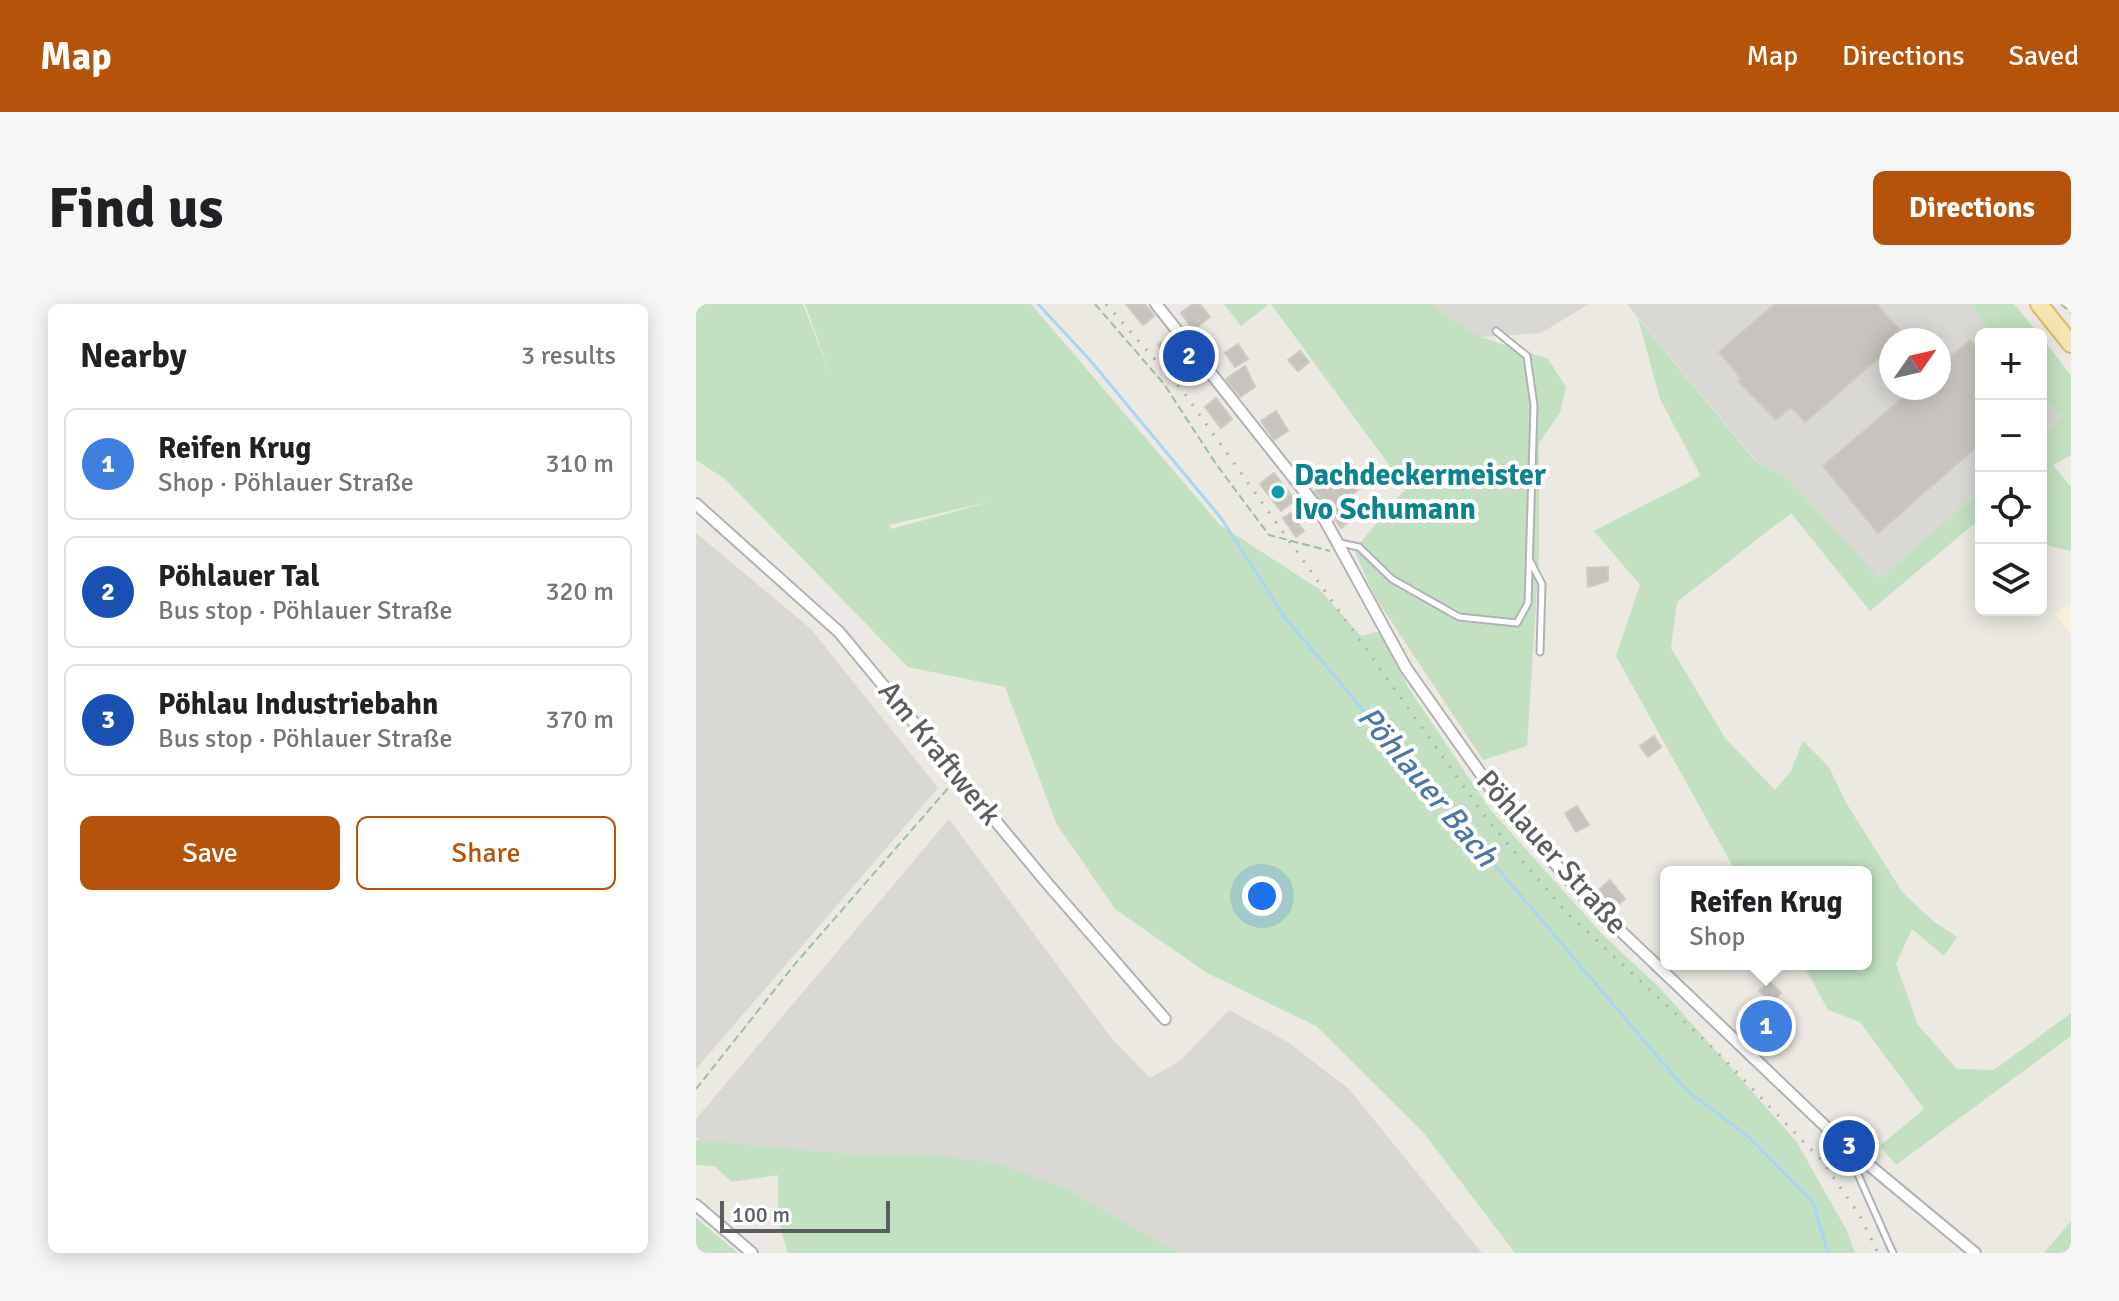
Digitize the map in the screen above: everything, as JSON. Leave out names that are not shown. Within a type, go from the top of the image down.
[{"type":"main road","points":[[2050,306],[2071,344]]},
{"type":"street","name":"Pöhlauer Straße","points":[[1156,304],[1320,511],[1347,555],[1406,668],[1502,804],[1583,895],[1660,968]]},
{"type":"street","name":"Am Kraftwerk","points":[[696,504],[839,632],[1165,1019]]},
{"type":"street","name":"Pöhlauer Straße","points":[[1662,970],[1846,1146],[1975,1253]]},
{"type":"street","points":[[696,1205],[752,1253]]},
{"type":"lane","points":[[1340,543],[1359,547],[1392,579],[1459,617],[1517,623],[1528,603],[1534,406],[1527,356],[1496,331]]},
{"type":"lane","points":[[1529,561],[1542,584],[1540,652]]},
{"type":"lane","points":[[1846,1146],[1893,1253]]},
{"type":"path","points":[[1095,304],[1164,384],[1216,464],[1269,535],[1347,555]]},
{"type":"path","points":[[2050,306],[2071,313]]},
{"type":"path","points":[[696,1089],[795,964],[958,776]]},
{"type":"shaded area","points":[[1434,304],[1589,304],[1541,333],[1481,337],[1438,311]]},
{"type":"shaded area","points":[[1627,304],[1972,304],[1986,328],[1975,328],[1975,495],[1880,580],[1786,477],[1757,462]]},
{"type":"shaded area","points":[[2047,401],[2062,418],[2047,432]]},
{"type":"shaded area","points":[[696,533],[811,629],[938,788],[696,1069]]},
{"type":"shaded area","points":[[2071,604],[2071,636],[2055,613]]},
{"type":"shaded area","points":[[949,819],[1112,1039],[1150,1078],[1180,1061],[1229,1010],[1288,1042],[1349,1089],[1482,1253],[1179,1253],[1065,1188],[923,1154],[851,1154],[700,1141],[696,1137],[696,1119]]},
{"type":"green space","points":[[696,304],[803,304],[833,381],[805,304],[1031,304],[1220,525],[1319,589],[1361,636],[1380,631],[1408,687],[1489,808],[1603,935],[1661,989],[1796,1141],[1846,1229],[1855,1253],[1515,1253],[1423,1132],[1316,1026],[1207,973],[1115,909],[1056,823],[1005,687],[908,667],[725,479],[696,460]],"holes":[[[993,501],[891,529],[889,525]]]},
{"type":"green space","points":[[1224,304],[1269,304],[1241,326]]},
{"type":"green space","points":[[1271,304],[1434,304],[1439,311],[1481,337],[1548,359],[1566,387],[1560,413],[1539,443],[1539,557],[1527,746],[1483,760],[1375,597],[1354,550],[1406,488]]},
{"type":"green space","points":[[1972,304],[2014,304],[2034,328],[1986,328]]},
{"type":"green space","points":[[1638,318],[1756,462],[1786,477],[1880,579],[1975,495],[1975,523],[1870,611],[1791,513],[1677,602],[1671,648],[1725,738],[1775,790],[1791,771],[1803,741],[1829,767],[1845,801],[1903,893],[1933,921],[1957,937],[1944,956],[1912,929],[1896,964],[1918,1025],[1957,1069],[1994,1070],[2071,1013],[2071,1036],[1896,1165],[1880,1146],[1924,1109],[1860,1022],[1828,1010],[1806,970],[1872,970],[1872,866],[1733,866],[1616,656],[1640,585],[1594,531],[1701,476],[1660,399]]},
{"type":"green space","points":[[2047,344],[2071,376],[2071,455],[2053,465],[2071,487],[2071,551],[2047,545],[2047,432],[2062,418],[2047,401]]},
{"type":"green space","points":[[696,1140],[851,1154],[923,1154],[996,1163],[1065,1188],[1179,1253],[788,1253],[778,1219],[778,1175],[732,1182],[714,1166],[696,1165]]},
{"type":"green space","points":[[696,1218],[738,1253],[696,1253]]},
{"type":"green space","points":[[2071,1221],[2071,1253],[2044,1253]]},
{"type":"building","points":[[1126,304],[1145,304],[1154,316],[1143,325]]},
{"type":"building","points":[[1193,304],[1200,304],[1210,317],[1193,330],[1181,313]]},
{"type":"building","points":[[1775,304],[1877,304],[1898,328],[1879,328],[1879,357],[1805,422],[1791,407],[1776,420],[1738,381],[1741,378],[1719,352]]},
{"type":"building","points":[[1169,338],[1182,355],[1171,363],[1158,345]]},
{"type":"building","points":[[1970,340],[1975,346],[1975,448],[1878,533],[1823,466],[1900,400],[1951,400],[1951,357]]},
{"type":"building","points":[[1238,344],[1248,359],[1235,367],[1225,353]]},
{"type":"building","points":[[1300,351],[1309,362],[1298,371],[1288,360]]},
{"type":"building","points":[[1245,366],[1255,387],[1240,397],[1226,379]]},
{"type":"building","points":[[1216,398],[1232,419],[1221,428],[1205,407]]},
{"type":"building","points":[[1276,411],[1288,431],[1274,440],[1261,421]]},
{"type":"building","name":"Dachdeckermeister Ivo Schumann","points":[[1274,473],[1295,500],[1281,511],[1260,484]]},
{"type":"building","points":[[1350,479],[1358,490],[1342,502],[1355,517],[1341,528],[1315,491],[1327,482],[1334,491]]},
{"type":"building","points":[[1291,513],[1304,531],[1296,537],[1283,518]]},
{"type":"building","points":[[1608,567],[1608,581],[1588,587],[1587,568]]},
{"type":"building","points":[[1654,736],[1661,747],[1648,757],[1640,746]]},
{"type":"building","points":[[1577,806],[1589,825],[1576,832],[1565,813]]},
{"type":"building","points":[[1610,880],[1625,899],[1613,908],[1599,890]]},
{"type":"building","points":[[1769,981],[1781,993],[1764,1012],[1777,1024],[1757,1049],[1748,1041],[1758,1028],[1748,1019],[1766,997],[1759,991]]},
{"type":"waterway","name":"Pöhlauer Bach","points":[[1038,304],[1089,359],[1221,518],[1286,619],[1686,1090],[1749,1137],[1813,1202],[1828,1253]]},
{"type":"railway","points":[[1106,304],[1182,390],[1489,822],[1567,913],[1715,1050],[1822,1161],[1860,1216],[1878,1253]]},
{"type":"place","name":"Pöhlauer Tal","points":[[1189,356]]},
{"type":"place","name":"Dachdeckermeister Ivo Schumann","points":[[1278,492]]},
{"type":"place","name":"Reifen Krug","points":[[1766,1026]]},
{"type":"place","name":"Pöhlau Industriebahn","points":[[1849,1146]]}]
